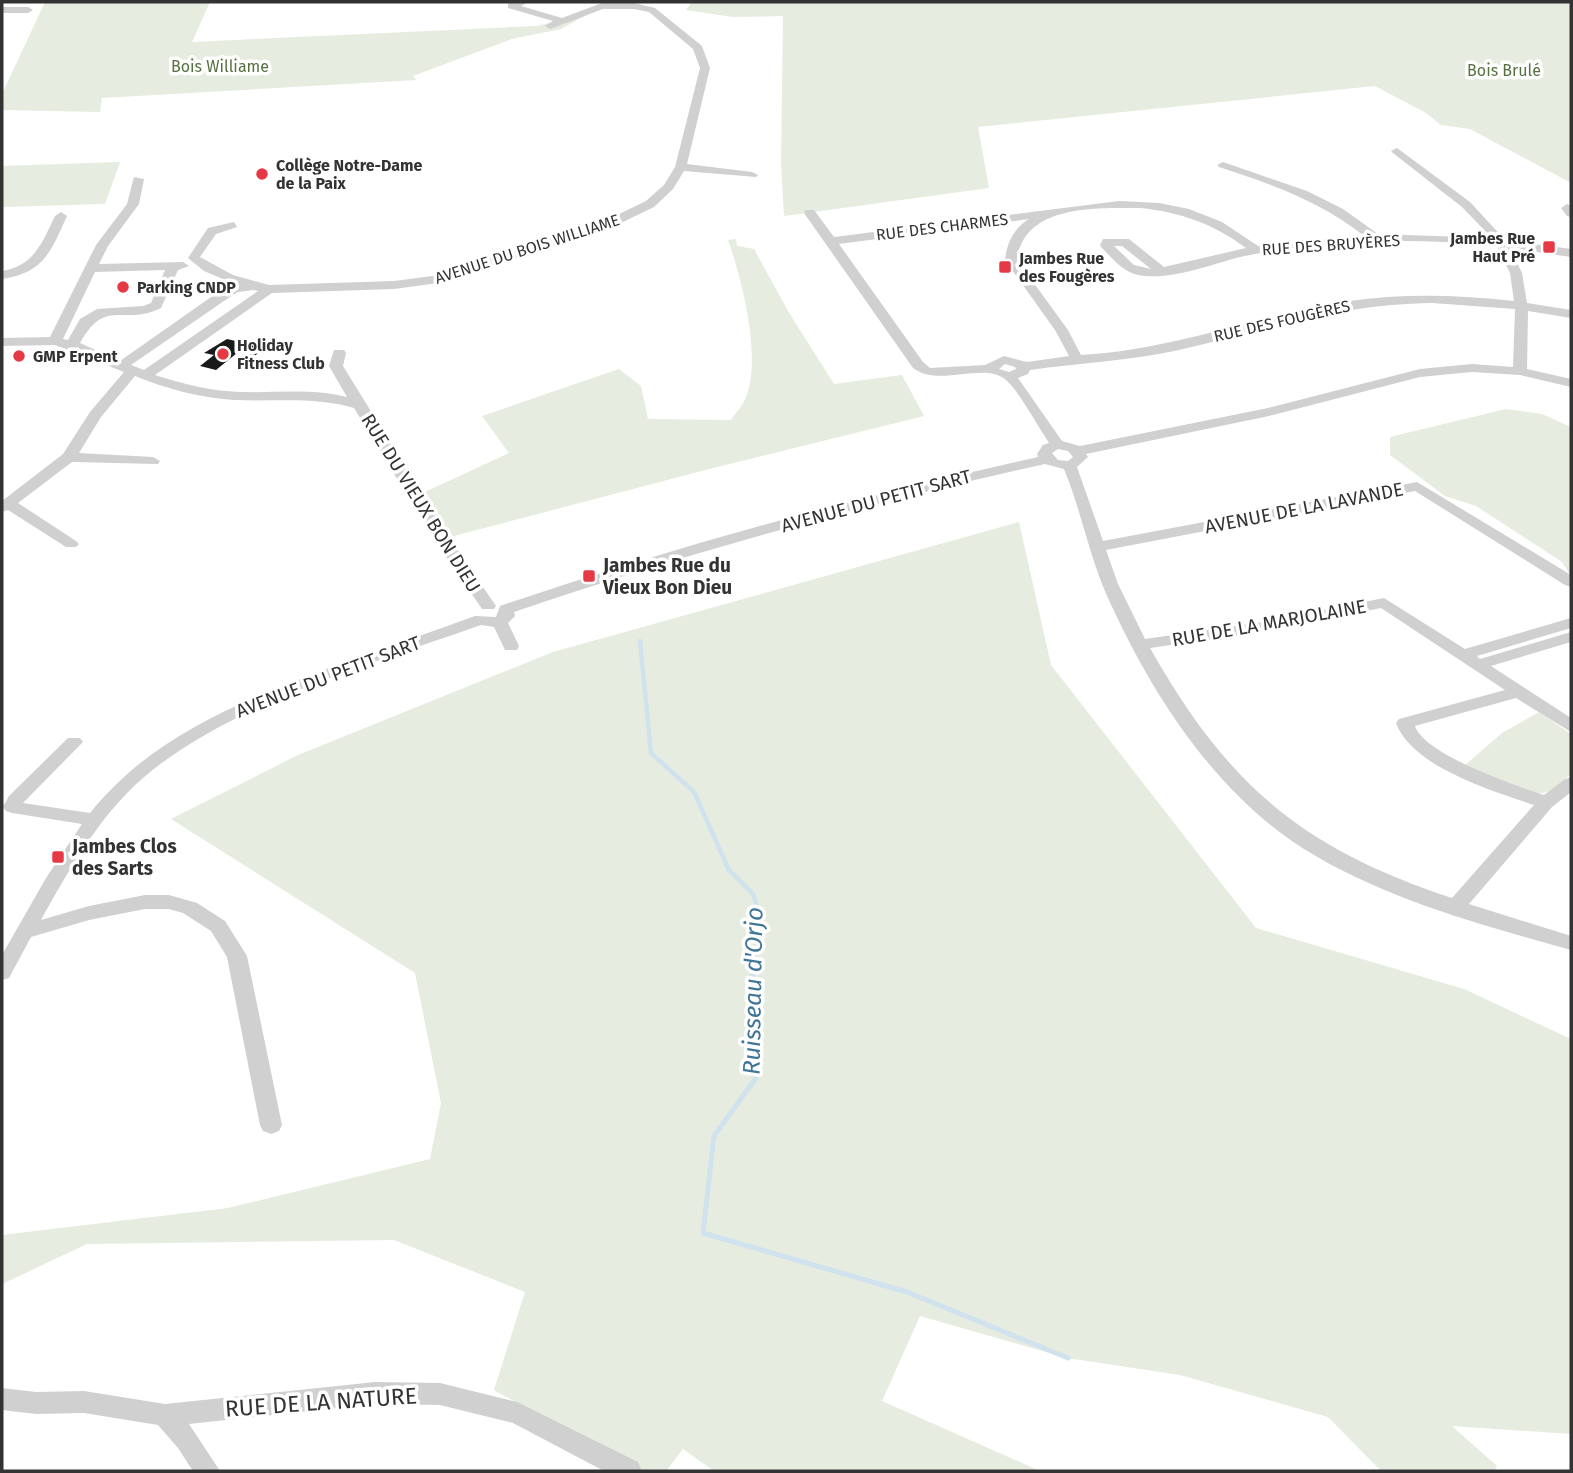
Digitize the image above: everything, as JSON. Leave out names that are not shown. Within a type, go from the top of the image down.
[{"type":"street","name":"AVENUE DU BOIS WILLIAME","points":[[250,286],[269,289],[394,285],[452,276],[619,219],[650,204],[668,187],[681,167],[705,68],[698,48],[652,10],[634,6],[602,6],[556,23],[511,6],[523,2]]},
{"type":"street","points":[[2,10],[28,10]]},
{"type":"street","points":[[1397,151],[1462,201],[1504,245],[1517,274],[1520,371]]},
{"type":"street","points":[[1223,165],[1276,181],[1315,197],[1347,215],[1375,238]]},
{"type":"street","points":[[681,167],[752,175]]},
{"type":"street","points":[[55,341],[102,244],[133,204],[138,179]]},
{"type":"street","name":"RUE DES CHARMES","points":[[831,241],[1116,205],[1172,208],[1226,229],[1256,250]]},
{"type":"street","points":[[810,213],[918,365],[927,372],[991,369],[997,374],[1010,376],[1020,374],[1023,368],[1016,362],[1004,360],[993,363],[991,369]]},
{"type":"street","points":[[1053,213],[1026,226],[1015,241],[1011,260],[1061,330],[1077,359]]},
{"type":"street","points":[[2,275],[17,273],[39,261],[61,216]]},
{"type":"street","points":[[1013,218],[1026,226]]},
{"type":"street","points":[[196,262],[212,231],[231,227],[230,225]]},
{"type":"street","name":"RUE DES BRUYÈRES","points":[[1161,271],[1256,250],[1375,238],[1504,245],[1571,253]]},
{"type":"street","points":[[92,268],[173,267],[196,262],[250,286]]},
{"type":"street","points":[[196,262],[235,289]]},
{"type":"street","points":[[72,345],[85,322],[102,312],[152,308],[156,305],[173,267]]},
{"type":"street","points":[[71,544],[6,506],[69,457],[95,415],[135,370],[235,289],[250,286]]},
{"type":"street","points":[[135,370],[269,289]]},
{"type":"street","name":"RUE DES FOUGÈRES","points":[[1023,368],[1191,343],[1349,304],[1433,299],[1483,301],[1571,314]]},
{"type":"street","points":[[72,307],[90,307],[102,312]]},
{"type":"street","name":"RUE DU VIEUX BON DIEU","points":[[2,342],[55,341],[72,345],[197,392],[246,396],[321,395],[339,397],[359,405],[484,613],[485,622],[502,615]]},
{"type":"street","points":[[339,353],[336,366],[359,405]]},
{"type":"street","points":[[1078,451],[1081,457],[1078,462],[1069,465],[1047,459],[1044,454],[1048,448],[1057,446],[1078,451],[1269,412],[1420,373],[1472,368],[1520,371],[1571,383]]},
{"type":"street","points":[[1010,376],[1057,446]]},
{"type":"street","points":[[69,457],[153,461]]},
{"type":"street","name":"AVENUE DU PETIT SART","points":[[502,615],[652,561],[947,480],[1047,459]]},
{"type":"street","points":[[1069,465],[1076,480],[1095,547],[1115,597],[1139,645],[1176,709],[1197,738],[1211,757],[1250,797],[1296,833],[1348,865],[1412,893],[1571,943]]},
{"type":"street","name":"AVENUE DE LA LAVANDE","points":[[1095,547],[1416,486],[1571,582]]},
{"type":"street","name":"RUE DE LA MARJOLAINE","points":[[1139,645],[1269,626],[1384,603],[1571,726]]},
{"type":"street","name":"AVENUE DU PETIT SART","points":[[2,973],[24,932],[95,820],[114,797],[162,754],[240,709],[484,613]]},
{"type":"street","points":[[502,615],[511,646]]},
{"type":"street","points":[[1463,655],[1571,623]]},
{"type":"street","points":[[1480,664],[1571,637]]},
{"type":"street","points":[[1518,692],[1416,719],[1405,723],[1405,729],[1409,736],[1427,750],[1461,769],[1546,803]]},
{"type":"street","points":[[74,742],[15,800],[12,807],[95,820]]},
{"type":"street","points":[[1457,905],[1546,803],[1571,783]]},
{"type":"street","points":[[24,932],[89,913],[145,902],[169,902],[190,908],[218,926],[237,956],[271,1125]]},
{"type":"street","name":"RUE DE LA NATURE","points":[[164,1415],[375,1393],[440,1394],[517,1413],[629,1471]]},
{"type":"street","points":[[2,1399],[36,1403],[84,1402],[164,1415],[187,1440],[207,1471]]},
{"type":"green space","name":"Bois Williame","points":[[45,2],[210,2],[192,42],[536,26],[588,14],[561,29],[512,39],[413,76],[416,80],[102,98],[100,112],[2,110],[2,94]]},
{"type":"green space","name":"Bois Brulé","points":[[692,2],[1571,2],[1571,183],[1470,129],[1441,125],[1426,113],[1375,86],[978,127],[989,188],[784,216],[781,165],[783,16],[733,17],[686,10]]},
{"type":"green space","points":[[120,162],[105,204],[2,207],[2,166]]},
{"type":"green space","points":[[736,239],[737,246],[754,249],[788,311],[834,384],[902,375],[924,416],[450,537],[423,493],[509,453],[482,416],[619,369],[641,386],[648,419],[731,420],[746,397],[752,362],[744,297],[728,240]]},
{"type":"green space","points":[[1506,409],[1542,414],[1571,427],[1571,576],[1562,562],[1476,506],[1445,496],[1390,455],[1390,437]]},
{"type":"green space","points":[[1019,522],[1051,665],[1256,928],[1464,989],[1571,1039],[1571,1434],[1452,1426],[1497,1466],[1495,1471],[1381,1471],[1328,1417],[1180,1375],[1067,1358],[920,1316],[882,1401],[1040,1471],[714,1471],[683,1449],[666,1471],[639,1471],[494,1390],[525,1292],[394,1240],[87,1244],[2,1284],[2,1235],[228,1208],[430,1159],[441,1103],[415,973],[171,819],[298,755],[553,652]]},
{"type":"green space","points":[[1539,712],[1571,734],[1571,774],[1555,788],[1543,793],[1525,791],[1465,765],[1502,733]]},
{"type":"building","name":"Holiday Fitness Club","points":[[227,339],[265,348],[253,357],[237,353],[216,370],[200,366],[214,355],[204,353]]},
{"type":"waterway","name":"Ruisseau d'Orjo","points":[[640,641],[651,753],[694,792],[729,870],[753,894],[759,912],[754,964]]},
{"type":"waterway","name":"Ruisseau d'Orjo","points":[[754,962],[747,1038],[756,1078],[714,1136],[703,1233],[907,1292],[1068,1358]]},
{"type":"place","name":"Collège Notre-Dame de la Paix","points":[[262,174]]},
{"type":"place","name":"Jambes Rue Haut Pré","points":[[1549,247]]},
{"type":"place","name":"Jambes Rue des Fougères","points":[[1005,267]]},
{"type":"place","name":"Parking CNDP","points":[[123,287]]},
{"type":"place","name":"Holiday Fitness Club","points":[[223,354]]},
{"type":"place","name":"GMP Erpent","points":[[19,356]]},
{"type":"place","name":"Jambes Rue du Vieux Bon Dieu","points":[[589,576]]},
{"type":"place","name":"Jambes Clos des Sarts","points":[[58,857]]}]
